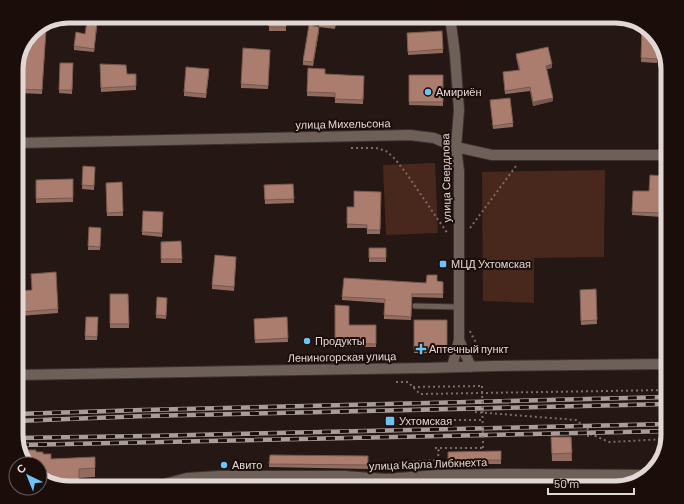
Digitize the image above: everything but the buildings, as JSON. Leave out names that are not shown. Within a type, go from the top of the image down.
[{"type":"street","name":"улица Свердлова","points":[[451,23],[459,110],[456,147],[459,171],[459,340],[452,367]]},
{"type":"street","name":"улица Михельсона","points":[[23,143],[410,135],[434,138],[456,147],[492,155],[661,155]]},
{"type":"street","name":"улица Свердлова","points":[[459,340],[471,367]]},
{"type":"street","name":"Лениногорская улица","points":[[23,375],[661,364]]},
{"type":"street","name":"улица Карла Либкнехта","points":[[176,481],[187,478],[218,476],[344,476],[385,479],[438,475],[500,474],[635,476]]},
{"type":"street","points":[[344,476],[349,481]]},
{"type":"lane","points":[[415,306],[459,307]]},
{"type":"path","points":[[344,148],[376,148],[386,151],[395,159],[406,173],[448,234],[448,226]]},
{"type":"path","points":[[447,164],[447,195]]},
{"type":"path","points":[[467,232],[516,166]]},
{"type":"path","points":[[470,329],[477,344],[493,358]]},
{"type":"path","points":[[396,382],[408,382],[420,394],[661,390]]},
{"type":"path","points":[[413,387],[482,386],[483,448],[435,448]]},
{"type":"path","points":[[475,412],[576,420],[598,437]]},
{"type":"path","points":[[434,420],[482,420]]},
{"type":"path","points":[[588,437],[588,434],[593,435],[609,442],[661,439]]},
{"type":"path","points":[[438,456],[438,451],[441,448]]},
{"type":"shaded area","points":[[435,163],[438,233],[386,235],[383,165]]},
{"type":"shaded area","points":[[605,170],[604,257],[534,258],[534,303],[483,301],[482,172]]},
{"type":"railway","points":[[23,414],[661,397]]},
{"type":"railway","points":[[23,421],[145,416],[661,404]]},
{"type":"railway","points":[[23,438],[661,424]]},
{"type":"railway","points":[[25,445],[661,431]]},
{"type":"place","name":"Амириён","points":[[428,92]]},
{"type":"place","name":"МЦД Ухтомская","points":[[443,264]]},
{"type":"place","name":"Продукты","points":[[307,341]]},
{"type":"place","name":"Аптечный пункт","points":[[421,349]]},
{"type":"place","name":"Ухтомская","points":[[390,421]]},
{"type":"place","name":"Авито","points":[[224,465]]}]
